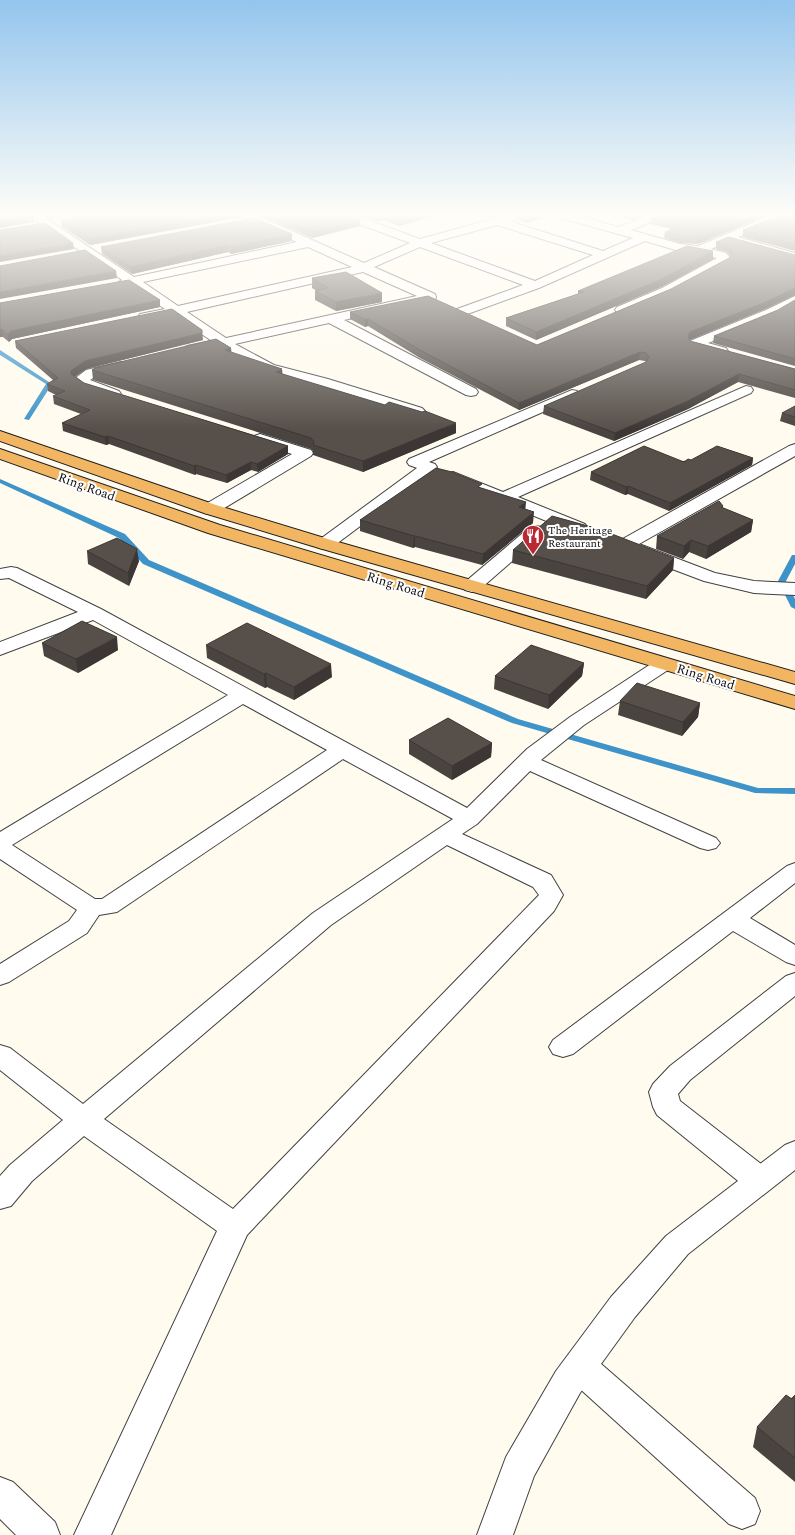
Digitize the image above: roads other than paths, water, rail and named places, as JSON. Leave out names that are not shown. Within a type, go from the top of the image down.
[{"type":"highway","name":"Ring Road","points":[[0,436],[210,509],[325,544],[795,678]]},
{"type":"highway","name":"Ring Road","points":[[0,454],[214,530],[795,703]]},
{"type":"street","points":[[141,287],[222,341],[268,368],[420,412]]},
{"type":"street","points":[[130,320],[280,287]]},
{"type":"street","points":[[406,287],[476,319]]},
{"type":"street","points":[[462,312],[531,287]]},
{"type":"street","points":[[608,316],[674,287]]},
{"type":"street","points":[[176,353],[222,341],[430,297]]},
{"type":"street","points":[[731,354],[695,344],[770,313],[795,300]]},
{"type":"street","points":[[330,318],[471,392]]},
{"type":"street","points":[[127,398],[90,386],[80,380],[91,373],[137,362]]},
{"type":"street","points":[[582,390],[415,462],[610,540],[710,577],[754,587],[795,589]]},
{"type":"street","points":[[505,497],[746,390]]},
{"type":"street","points":[[210,509],[305,453],[246,435]]},
{"type":"street","points":[[610,540],[795,449]]},
{"type":"street","points":[[325,544],[429,467]]},
{"type":"street","points":[[472,586],[552,517]]},
{"type":"street","points":[[0,574],[11,572],[94,613],[469,819]]},
{"type":"street","points":[[0,649],[94,613]]},
{"type":"street","points":[[0,1197],[21,1173],[322,919],[469,819],[531,758],[577,720],[664,664]]},
{"type":"street","points":[[0,842],[244,695]]},
{"type":"street","points":[[0,848],[91,908],[108,906],[343,749]]},
{"type":"street","points":[[531,758],[708,843]]},
{"type":"street","points":[[92,1535],[235,1227],[545,905],[551,895],[542,881],[445,835]]},
{"type":"street","points":[[563,1047],[795,871]]},
{"type":"street","points":[[0,976],[78,927],[91,908]]},
{"type":"street","points":[[732,918],[795,956]]},
{"type":"street","points":[[759,1180],[667,1107],[663,1092],[680,1073],[795,982]]},
{"type":"street","points":[[0,1055],[83,1120],[235,1227]]},
{"type":"street","points":[[495,1535],[520,1469],[568,1382],[623,1307],[677,1245],[795,1153]]},
{"type":"street","points":[[580,1366],[742,1511]]},
{"type":"street","points":[[0,1494],[42,1535]]},
{"type":"waterway","points":[[0,352],[49,384],[27,419]]},
{"type":"waterway","points":[[0,481],[122,536],[146,562],[515,721],[758,791],[795,791]]},
{"type":"waterway","points":[[795,557],[782,581],[795,607]]},
{"type":"place","name":"The Heritage Restaurant","points":[[533,556]]}]
